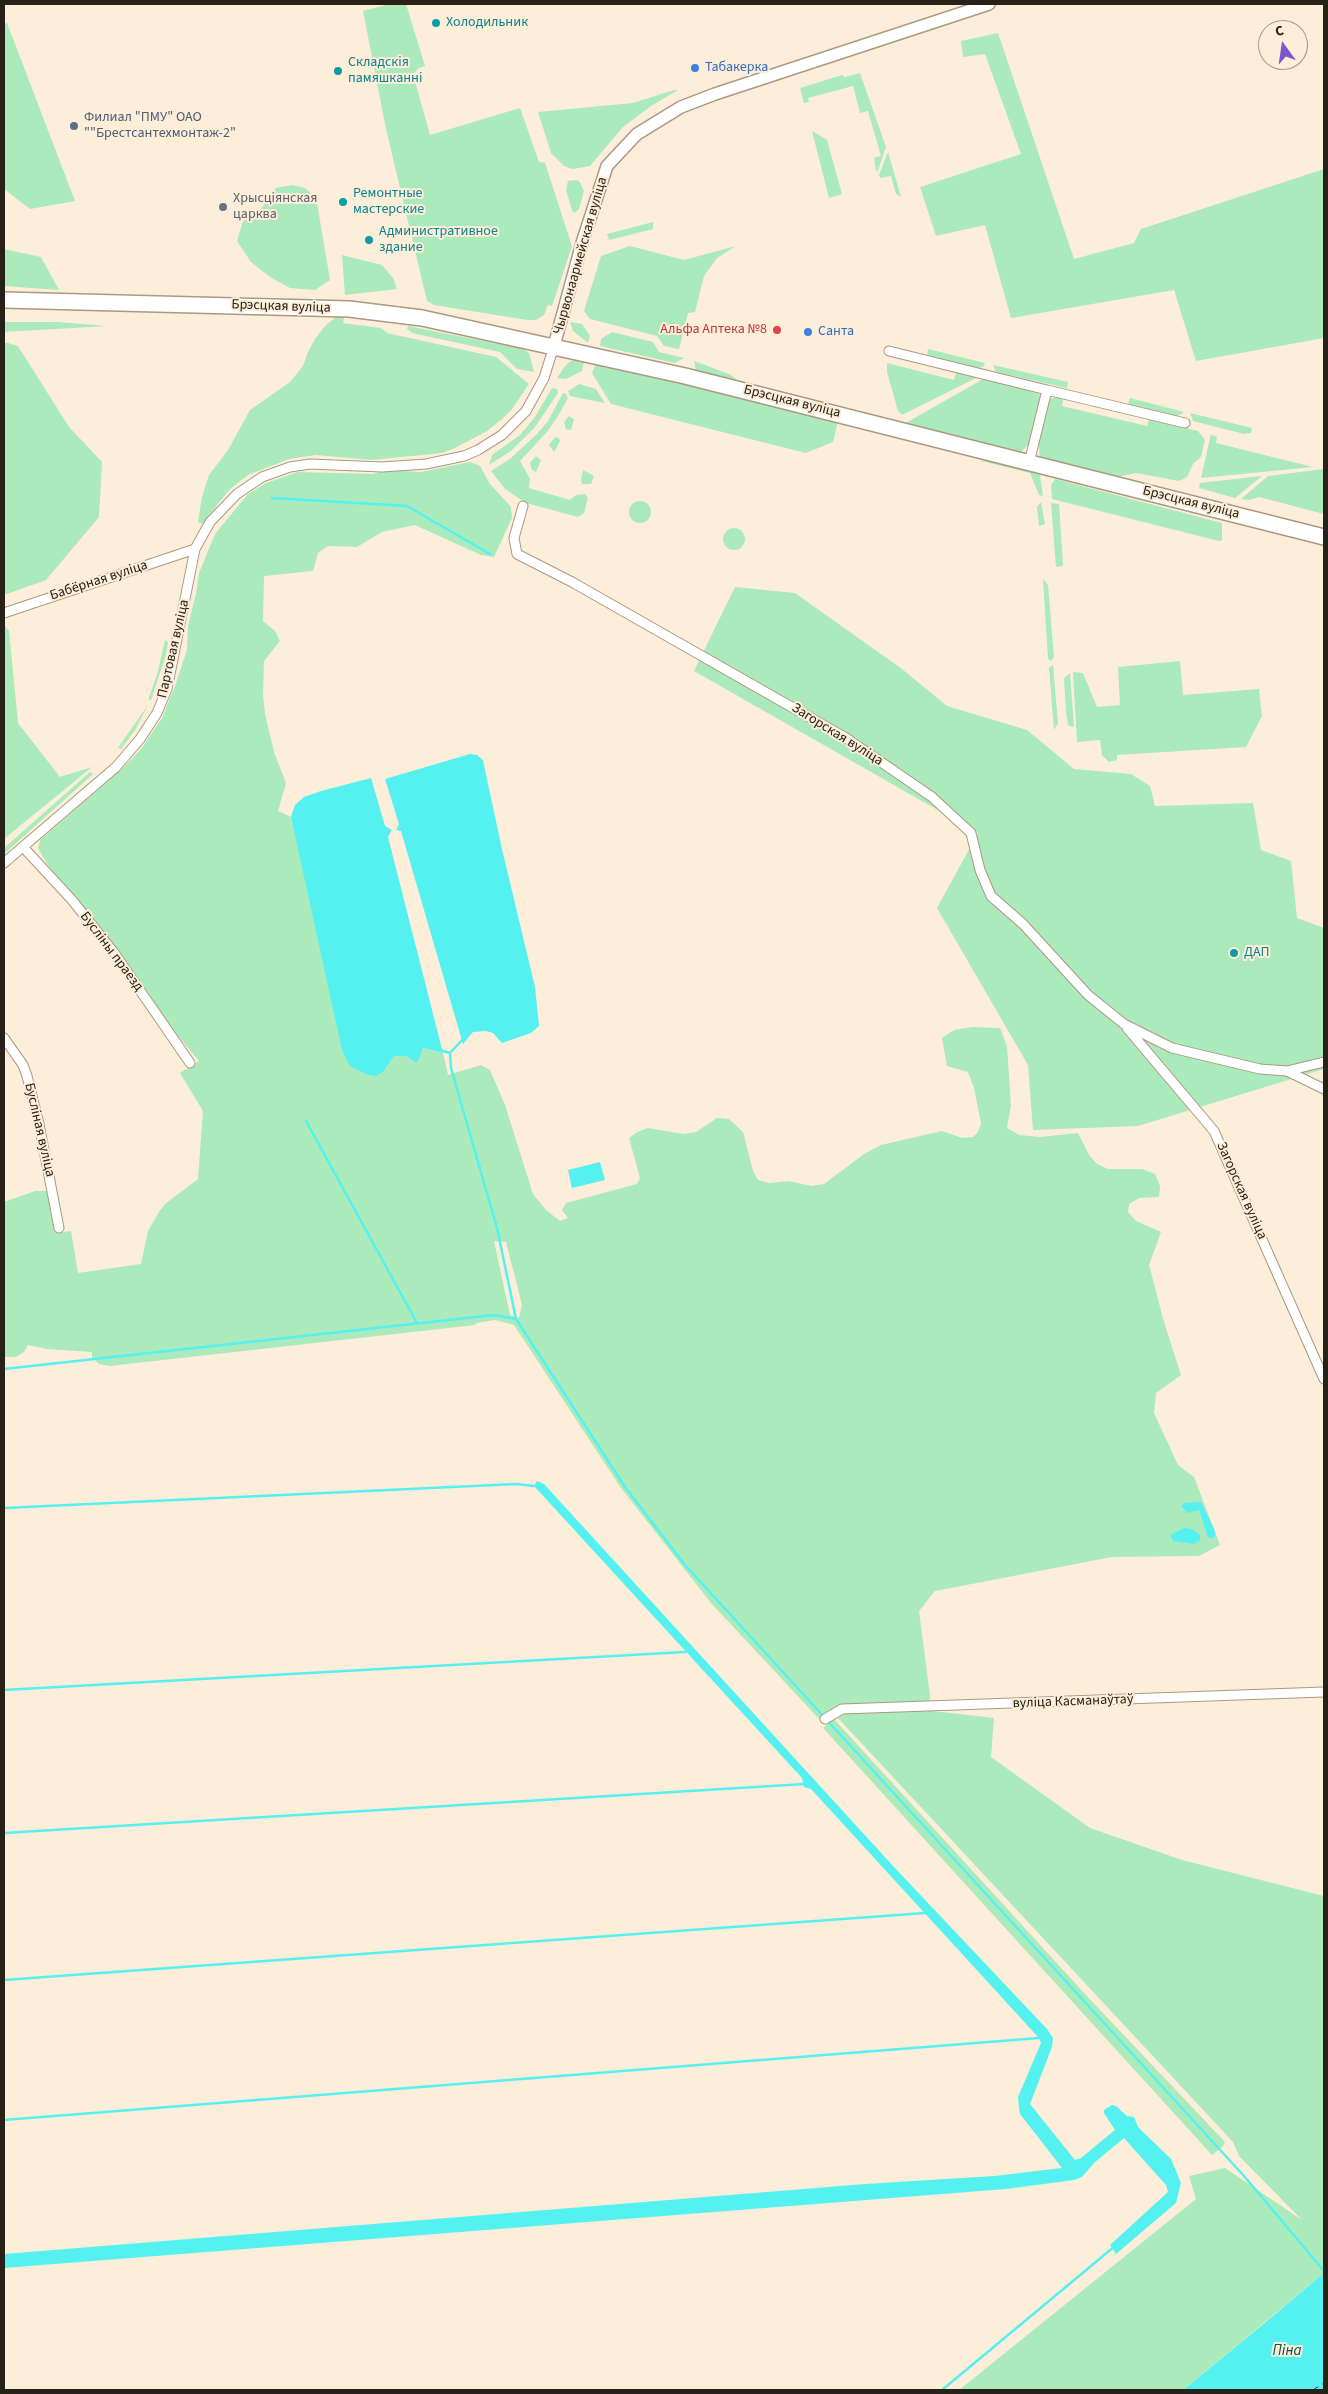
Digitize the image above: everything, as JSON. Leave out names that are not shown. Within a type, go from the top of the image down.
[{"type":"main road","name":"Брэсцкая вуліца","points":[[4,300],[349,309],[422,318],[704,380],[1324,537]]},
{"type":"street","name":"Чырвонаармейская вуліца","points":[[554,346],[578,254],[608,166],[637,134],[674,111],[715,94],[990,4]]},
{"type":"street","points":[[195,549],[210,522],[237,494],[262,477],[290,467],[310,464],[382,467],[426,464],[464,456],[483,447],[502,435],[526,411],[542,383],[554,346]]},
{"type":"street","points":[[889,352],[1185,423]]},
{"type":"street","points":[[1029,463],[1047,390]]},
{"type":"street","name":"Загорская вуліца","points":[[523,506],[514,538],[517,554],[829,728],[932,797],[971,833],[980,870],[991,896],[1023,924],[1088,995],[1124,1024],[1214,1131],[1324,1379]]},
{"type":"street","name":"Бабёрная вуліца","points":[[4,612],[195,549]]},
{"type":"street","name":"Партовая вуліца","points":[[4,863],[116,767],[140,739],[156,713],[167,689],[195,549]]},
{"type":"street","name":"Бусліны праезд","points":[[23,847],[72,900],[115,954],[190,1063]]},
{"type":"street","name":"Загорская вуліца","points":[[1124,1024],[1172,1048],[1260,1069],[1287,1071],[1324,1089]]},
{"type":"street","name":"Бусліная вуліца","points":[[4,1038],[23,1065],[27,1076],[39,1124],[59,1228]]},
{"type":"street","points":[[1287,1071],[1324,1062]]},
{"type":"street","name":"вуліца Касманаўтаў","points":[[825,1719],[842,1709],[1324,1692]]},
{"type":"green space","points":[[390,4],[406,4],[425,66],[419,68],[413,74],[430,135],[520,108],[539,162],[545,163],[572,246],[552,306],[548,305],[544,315],[536,320],[434,305],[427,301],[386,129],[363,11]]},
{"type":"green space","points":[[7,23],[75,201],[30,209],[4,189],[4,24]]},
{"type":"green space","points":[[998,33],[1074,259],[1134,243],[1141,229],[1324,169],[1324,338],[1196,361],[1174,290],[1011,318],[985,225],[936,236],[920,187],[1021,154],[985,54],[963,57],[961,41]]},
{"type":"green space","points":[[860,73],[886,147],[876,171],[874,158],[881,156],[868,111],[860,113],[853,86],[808,98],[809,102],[804,103],[800,88],[842,75],[845,77]]},
{"type":"green space","points":[[678,90],[651,106],[623,127],[590,166],[573,169],[564,166],[551,153],[538,112],[633,103]]},
{"type":"green space","points":[[812,131],[827,140],[842,194],[829,198]]},
{"type":"green space","points":[[888,152],[901,197],[896,194],[891,176],[880,178],[879,175]]},
{"type":"green space","points":[[568,181],[579,181],[584,191],[579,209],[574,213],[566,190]]},
{"type":"green space","points":[[292,185],[305,188],[313,195],[317,203],[330,280],[315,290],[290,288],[270,277],[251,262],[237,241],[243,221],[258,213],[276,188]]},
{"type":"green space","points":[[653,222],[653,229],[609,240],[607,234]]},
{"type":"green space","points":[[630,246],[684,260],[736,246],[717,258],[704,276],[695,312],[688,313],[679,349],[664,346],[657,336],[590,319],[584,311],[601,256]]},
{"type":"green space","points":[[4,249],[41,257],[59,290],[4,286]]},
{"type":"green space","points":[[342,255],[382,265],[393,278],[397,289],[345,295]]},
{"type":"green space","points":[[336,317],[344,317],[343,323],[381,328],[387,333],[496,357],[529,384],[512,409],[502,419],[487,431],[453,449],[442,453],[372,460],[316,455],[289,459],[248,475],[230,489],[202,524],[198,522],[202,497],[209,475],[228,450],[250,410],[290,382],[303,366],[315,339],[325,326]]},
{"type":"green space","points":[[4,322],[57,322],[107,326],[4,332]]},
{"type":"green space","points":[[570,322],[582,324],[590,336],[588,343],[573,331]]},
{"type":"green space","points":[[408,326],[523,349],[529,353],[534,372],[517,369],[500,352],[412,333],[407,329]]},
{"type":"green space","points":[[612,332],[653,342],[659,352],[684,358],[675,363],[600,346],[601,339]]},
{"type":"green space","points":[[4,342],[18,346],[69,427],[102,462],[99,517],[46,580],[4,595]]},
{"type":"green space","points":[[928,349],[985,363],[983,367],[979,368],[927,355]]},
{"type":"green space","points":[[571,361],[584,361],[582,371],[566,379],[557,378]]},
{"type":"green space","points":[[694,361],[729,374],[738,380],[696,371]]},
{"type":"green space","points":[[596,363],[838,421],[833,442],[806,453],[611,404],[592,373]]},
{"type":"green space","points":[[887,363],[954,380],[956,373],[978,377],[902,415],[898,411],[887,372]]},
{"type":"green space","points":[[993,365],[1068,382],[1067,388],[996,372]]},
{"type":"green space","points":[[985,378],[1039,394],[1041,399],[1029,444],[1022,451],[1014,454],[904,424]]},
{"type":"green space","points":[[579,384],[596,389],[605,403],[570,396],[568,391]]},
{"type":"green space","points":[[552,388],[557,389],[558,393],[535,427],[511,451],[489,465],[492,455],[520,435],[535,417]]},
{"type":"green space","points":[[563,393],[568,398],[558,416],[547,432],[520,461],[530,479],[529,488],[570,500],[576,495],[585,494],[588,498],[584,513],[578,517],[526,503],[505,489],[491,471],[511,458],[536,435],[548,421]]},
{"type":"green space","points":[[1058,396],[1063,399],[1062,406],[1147,426],[1149,419],[1198,431],[1205,440],[1201,457],[1193,464],[1187,477],[1179,481],[1136,473],[1112,478],[1040,458],[1038,442],[1050,399]]},
{"type":"green space","points":[[1130,398],[1184,412],[1176,417],[1128,404]]},
{"type":"green space","points":[[1190,413],[1252,428],[1251,433],[1244,434],[1193,421]]},
{"type":"green space","points":[[569,416],[574,419],[571,430],[566,429],[564,422]]},
{"type":"green space","points":[[1211,434],[1217,437],[1216,443],[1313,467],[1201,478]]},
{"type":"green space","points":[[555,437],[559,438],[560,441],[554,452],[549,445]]},
{"type":"green space","points":[[536,456],[541,460],[536,472],[532,470],[530,463]]},
{"type":"green space","points":[[992,459],[1038,471],[1043,496],[1039,495],[1030,473],[981,461]]},
{"type":"green space","points":[[470,462],[480,466],[490,484],[511,507],[512,518],[494,557],[481,555],[415,525],[382,532],[357,547],[328,546],[318,553],[313,571],[264,576],[263,621],[275,631],[280,641],[264,661],[263,695],[265,714],[274,752],[286,783],[278,811],[291,817],[384,1071],[394,1056],[406,1056],[422,1048],[443,1053],[448,1075],[481,1065],[490,1070],[505,1105],[533,1194],[546,1210],[560,1221],[568,1218],[562,1210],[566,1203],[637,1184],[640,1178],[629,1138],[637,1132],[648,1128],[683,1134],[696,1132],[717,1118],[729,1119],[743,1132],[753,1171],[758,1180],[769,1183],[789,1181],[811,1186],[824,1184],[864,1154],[881,1145],[942,1131],[962,1138],[973,1137],[978,1132],[981,1123],[974,1088],[968,1072],[947,1066],[942,1038],[954,1030],[972,1027],[1000,1028],[1007,1046],[1011,1105],[1007,1128],[1019,1135],[1039,1137],[1078,1133],[1089,1155],[1097,1164],[1108,1169],[1142,1169],[1155,1174],[1160,1186],[1159,1197],[1139,1198],[1129,1204],[1128,1212],[1136,1221],[1161,1232],[1149,1265],[1164,1322],[1181,1375],[1156,1393],[1154,1413],[1178,1465],[1194,1477],[1220,1545],[1199,1556],[1112,1557],[935,1591],[919,1611],[932,1711],[994,1718],[991,1757],[1090,1828],[1182,1860],[1324,1896],[1324,2273],[1183,2390],[959,2390],[1196,2199],[1189,2176],[1225,2168],[1302,2220],[1239,2156],[1233,2142],[837,1717],[825,1716],[820,1720],[711,1603],[621,1488],[514,1325],[495,1320],[476,1323],[475,1325],[110,1366],[99,1364],[92,1357],[92,1352],[47,1349],[28,1345],[24,1352],[16,1357],[4,1357],[4,1202],[35,1191],[47,1191],[55,1233],[71,1231],[78,1273],[141,1264],[148,1231],[159,1212],[165,1204],[198,1179],[203,1111],[180,1073],[199,1061],[168,1024],[120,954],[47,864],[38,848],[40,840],[124,767],[141,749],[162,718],[187,650],[188,626],[199,573],[215,534],[248,494],[266,483],[298,472],[373,474],[387,470],[421,472]],"holes":[[[494,1241],[506,1242],[522,1305],[519,1318],[510,1315]]]},
{"type":"green space","points":[[1324,469],[1324,514],[1259,497],[1249,500],[1241,499],[1268,476]]},
{"type":"green space","points":[[583,470],[594,476],[591,484],[582,484]]},
{"type":"green space","points":[[1262,476],[1235,498],[1199,488],[1200,483]]},
{"type":"green space","points":[[1055,479],[1222,523],[1222,540],[1219,541],[1052,499],[1051,485]]},
{"type":"green space","points":[[640,501],[648,504],[651,512],[648,520],[640,523],[632,520],[629,512],[632,504]]},
{"type":"green space","points":[[1041,502],[1045,524],[1039,526],[1037,507]]},
{"type":"green space","points":[[1051,503],[1059,504],[1063,566],[1056,567]]},
{"type":"green space","points":[[734,528],[742,531],[745,539],[742,547],[734,550],[726,547],[723,539],[726,531]]},
{"type":"green space","points":[[1043,579],[1048,585],[1054,657],[1051,661],[1048,659]]},
{"type":"green space","points":[[735,587],[795,593],[902,669],[947,706],[1027,730],[1074,769],[1131,774],[1150,786],[1155,806],[1253,803],[1261,850],[1291,861],[1297,918],[1324,928],[1324,1069],[1138,1126],[1033,1130],[1028,1065],[937,908],[978,833],[694,671]]},
{"type":"green space","points":[[4,625],[9,631],[18,723],[60,777],[92,767],[4,839]]},
{"type":"green space","points":[[165,640],[168,642],[166,655],[151,700],[149,700],[157,675]]},
{"type":"green space","points":[[1180,661],[1183,695],[1259,689],[1262,716],[1246,747],[1117,755],[1117,760],[1109,762],[1102,755],[1100,740],[1077,742],[1073,672],[1083,673],[1097,707],[1120,705],[1118,667]]},
{"type":"green space","points":[[1053,665],[1058,723],[1054,730],[1049,668]]},
{"type":"green space","points":[[1070,673],[1074,727],[1068,725],[1066,712],[1064,678]]},
{"type":"green space","points":[[148,705],[135,730],[121,749],[118,748]]},
{"type":"green space","points":[[90,772],[93,774],[4,854],[4,848]]},
{"type":"green space","points":[[833,1718],[1085,1994],[1225,2142],[1223,2146],[1212,2155],[823,1728]]},
{"type":"water","points":[[470,754],[477,755],[483,760],[535,987],[539,1026],[531,1033],[502,1043],[493,1033],[486,1031],[473,1032],[463,1044],[401,831],[396,830],[399,824],[385,779]]},
{"type":"water","points":[[371,778],[385,826],[392,830],[388,837],[443,1053],[423,1048],[417,1063],[406,1056],[394,1056],[384,1071],[376,1076],[368,1075],[350,1066],[342,1050],[291,817],[295,805],[304,797]]},
{"type":"water","points":[[600,1162],[605,1180],[572,1188],[568,1170]]},
{"type":"water","points":[[537,1481],[544,1484],[894,1867],[1047,2029],[1053,2038],[1052,2047],[1030,2104],[1075,2160],[1081,2158],[1115,2130],[1104,2113],[1104,2110],[1112,2105],[1116,2106],[1127,2116],[1134,2117],[1138,2127],[1171,2159],[1181,2183],[1176,2203],[1116,2254],[1110,2245],[1168,2192],[1166,2185],[1124,2138],[1094,2163],[1082,2177],[1074,2180],[1006,2189],[4,2268],[4,2254],[865,2184],[994,2176],[1062,2168],[1020,2114],[1018,2097],[1041,2043],[1039,2038],[811,1789],[804,1787],[802,1778],[534,1486]]},
{"type":"water","points":[[1201,1502],[1215,1531],[1215,1536],[1210,1539],[1199,1510],[1188,1513],[1181,1506],[1184,1503]]},
{"type":"water","points":[[1184,1528],[1192,1529],[1200,1535],[1200,1540],[1194,1544],[1173,1541],[1170,1535]]},
{"type":"water","name":"Піна","points":[[1324,2273],[1324,2390],[1183,2390],[1267,2321]]},
{"type":"waterway","points":[[272,498],[407,506],[490,554]]},
{"type":"waterway","points":[[463,1039],[450,1053],[451,1068],[497,1228],[516,1319],[625,1487],[685,1565],[1244,2176],[1324,2271]]},
{"type":"waterway","points":[[440,1050],[450,1053]]},
{"type":"waterway","points":[[306,1121],[417,1323]]},
{"type":"waterway","points":[[4,1369],[494,1315],[516,1319]]},
{"type":"waterway","points":[[4,1508],[516,1484],[534,1486]]},
{"type":"waterway","points":[[4,1690],[685,1652]]},
{"type":"waterway","points":[[4,1833],[804,1784]]},
{"type":"waterway","points":[[4,1980],[925,1913]]},
{"type":"waterway","points":[[4,2120],[1039,2038]]},
{"type":"waterway","points":[[942,2390],[1115,2246]]},
{"type":"ferry route","points":[[1313,2390],[1324,2383]]},
{"type":"place","name":"Холодильник","points":[[436,23]]},
{"type":"place","name":"Табакерка","points":[[695,68]]},
{"type":"place","name":"Складскія памяшканні","points":[[338,71]]},
{"type":"place","name":"Филиал \"ПМУ\" ОАО \"\"Брестсантехмонтаж-2\"","points":[[74,126]]},
{"type":"place","name":"Ремонтные мастерские","points":[[343,202]]},
{"type":"place","name":"Хрысціянская царква","points":[[223,207]]},
{"type":"place","name":"Административное здание","points":[[369,240]]},
{"type":"place","name":"Альфа Аптека №8","points":[[777,330]]},
{"type":"place","name":"Санта","points":[[808,332]]},
{"type":"place","name":"ДАП","points":[[1234,953]]}]
